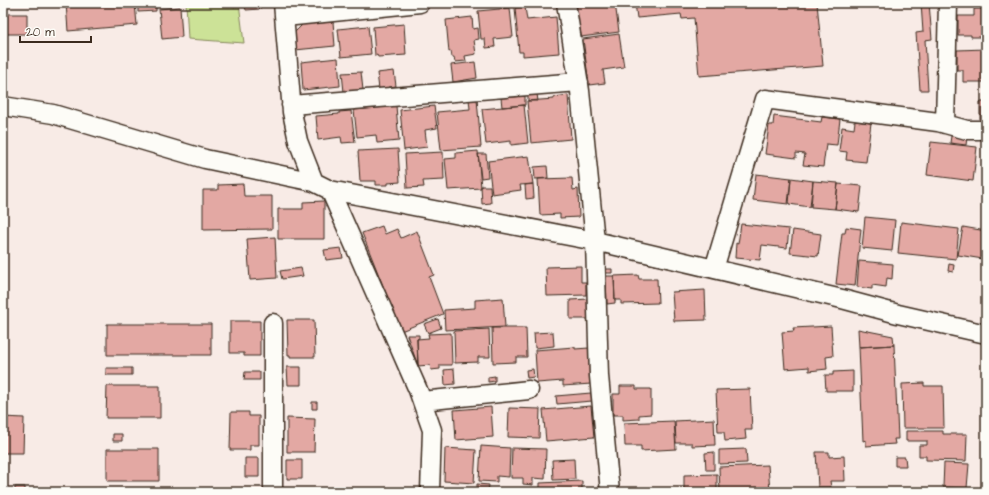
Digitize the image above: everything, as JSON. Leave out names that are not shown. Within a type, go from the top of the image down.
[{"type":"street","points":[[420,3],[284,10],[291,105],[298,141],[322,186],[422,401],[432,430],[430,492]]},
{"type":"street","points":[[566,3],[579,82],[594,241],[599,376],[610,492]]},
{"type":"street","points":[[945,124],[948,3]]},
{"type":"street","points":[[291,105],[579,82]]},
{"type":"street","points":[[714,269],[765,99],[938,122],[967,130],[986,130]]},
{"type":"street","points":[[3,106],[53,114],[205,160],[322,186],[594,241],[986,334]]},
{"type":"street","points":[[273,323],[273,492]]},
{"type":"street","points":[[422,401],[529,390]]},
{"type":"green space","points":[[186,3],[239,3],[244,43],[188,39]]},
{"type":"building","points":[[66,3],[135,3],[137,25],[68,31]]},
{"type":"building","points":[[138,3],[156,3],[156,11],[138,12]]},
{"type":"building","points":[[232,3],[267,4],[260,5],[260,9],[246,10],[245,6],[232,7]]},
{"type":"building","points":[[574,3],[615,3],[619,32],[581,37]]},
{"type":"building","points":[[635,3],[817,3],[823,66],[699,76],[694,18],[682,19],[681,14],[637,18]]},
{"type":"building","points":[[921,3],[929,3],[932,39],[925,40],[928,90],[920,90],[916,33],[923,32]]},
{"type":"building","points":[[180,7],[182,37],[162,39],[159,9]]},
{"type":"building","points":[[525,7],[527,20],[556,17],[559,53],[523,56],[523,52],[519,52],[515,8]]},
{"type":"building","points":[[510,8],[513,37],[494,39],[495,47],[486,48],[485,39],[481,39],[478,11]]},
{"type":"building","points":[[974,9],[986,9],[986,37],[958,35],[958,16],[974,16]]},
{"type":"building","points":[[3,14],[27,14],[27,34],[3,34]]},
{"type":"building","points":[[472,17],[473,29],[478,28],[479,39],[474,40],[476,54],[465,56],[466,61],[455,62],[451,51],[449,52],[446,20]]},
{"type":"building","points":[[333,22],[335,46],[295,50],[294,33],[303,24]]},
{"type":"building","points":[[404,24],[406,55],[375,56],[373,27]]},
{"type":"building","points":[[368,26],[371,54],[341,57],[338,29]]},
{"type":"building","points":[[619,34],[624,67],[603,70],[605,83],[589,85],[583,39]]},
{"type":"building","points":[[986,49],[986,102],[985,82],[963,82],[963,70],[957,70],[957,50]]},
{"type":"building","points":[[338,58],[340,86],[303,90],[301,62]]},
{"type":"building","points":[[475,62],[477,78],[453,82],[451,65]]},
{"type":"building","points":[[394,71],[396,86],[379,89],[377,73]]},
{"type":"building","points":[[361,72],[363,90],[344,92],[342,73]]},
{"type":"building","points":[[537,94],[538,101],[528,101],[528,95]]},
{"type":"building","points":[[568,95],[571,139],[531,143],[527,101],[554,99],[554,97]]},
{"type":"building","points":[[525,96],[525,105],[502,107],[501,98]]},
{"type":"building","points":[[469,99],[477,99],[481,147],[441,150],[437,112],[470,109]]},
{"type":"building","points":[[980,102],[986,102],[986,121],[980,121]]},
{"type":"building","points":[[524,105],[528,143],[511,145],[511,141],[486,144],[482,109]]},
{"type":"building","points":[[396,106],[399,141],[377,143],[376,135],[357,137],[354,110]]},
{"type":"building","points":[[434,106],[437,128],[425,130],[427,147],[404,150],[400,110]]},
{"type":"building","points":[[351,111],[355,142],[342,143],[341,137],[318,140],[316,116],[339,114],[339,112]]},
{"type":"building","points":[[774,116],[821,122],[822,117],[840,119],[837,145],[826,144],[823,167],[803,165],[805,154],[796,153],[796,158],[765,154],[769,125],[773,125]]},
{"type":"building","points":[[855,121],[871,123],[866,162],[846,160],[847,152],[839,151],[842,127],[854,129]]},
{"type":"building","points":[[951,136],[967,137],[966,145],[950,143]]},
{"type":"building","points":[[931,142],[977,147],[973,181],[927,175]]},
{"type":"building","points":[[398,149],[400,182],[388,183],[388,185],[376,185],[376,181],[360,181],[358,151]]},
{"type":"building","points":[[478,151],[481,188],[448,190],[445,159],[456,158],[456,153]]},
{"type":"building","points":[[443,152],[444,180],[423,181],[424,187],[407,188],[405,154]]},
{"type":"building","points":[[478,154],[486,154],[488,177],[481,178]]},
{"type":"building","points":[[529,156],[533,184],[520,185],[521,190],[492,194],[488,161]]},
{"type":"building","points":[[547,166],[548,178],[535,179],[534,167]]},
{"type":"building","points":[[756,174],[791,178],[788,204],[753,200]]},
{"type":"building","points":[[572,178],[573,190],[578,189],[579,217],[560,218],[560,214],[540,215],[538,179]]},
{"type":"building","points":[[791,178],[813,181],[810,207],[789,204]]},
{"type":"building","points":[[813,181],[838,183],[835,209],[811,207]]},
{"type":"building","points":[[243,184],[244,196],[272,196],[272,229],[203,230],[203,190],[218,190],[218,185]]},
{"type":"building","points":[[533,184],[534,198],[526,199],[525,185]]},
{"type":"building","points":[[838,184],[862,186],[859,212],[835,209]]},
{"type":"building","points":[[481,186],[490,186],[491,203],[482,204]]},
{"type":"building","points":[[324,201],[324,239],[278,239],[278,209],[303,209],[303,202]]},
{"type":"building","points":[[865,217],[895,220],[892,251],[862,248]]},
{"type":"building","points":[[901,222],[959,229],[956,259],[898,253]]},
{"type":"building","points":[[741,224],[789,229],[787,248],[762,245],[760,260],[735,258],[736,243],[738,244]]},
{"type":"building","points":[[382,226],[385,234],[397,229],[401,238],[417,231],[434,275],[429,277],[443,314],[401,331],[362,233]]},
{"type":"building","points":[[846,227],[861,229],[855,286],[836,284],[842,233],[845,233]]},
{"type":"building","points":[[963,227],[986,231],[986,266],[982,265],[983,259],[958,255]]},
{"type":"building","points":[[793,230],[821,234],[818,256],[790,253]]},
{"type":"building","points":[[275,237],[277,278],[250,280],[247,239]]},
{"type":"building","points":[[341,248],[343,258],[326,260],[324,250]]},
{"type":"building","points":[[859,261],[893,264],[892,279],[887,278],[886,287],[872,285],[872,289],[857,287]]},
{"type":"building","points":[[949,264],[954,265],[953,272],[948,271]]},
{"type":"building","points":[[581,266],[581,282],[586,282],[586,295],[547,296],[546,267]]},
{"type":"building","points":[[301,268],[303,276],[282,279],[280,271]]},
{"type":"building","points":[[605,269],[612,269],[612,273],[605,273]]},
{"type":"building","points":[[638,275],[639,279],[657,279],[658,303],[621,304],[621,300],[615,300],[614,276]]},
{"type":"building","points":[[606,276],[614,276],[615,303],[607,304]]},
{"type":"building","points":[[705,290],[706,320],[674,321],[672,292]]},
{"type":"building","points":[[503,298],[505,327],[445,330],[444,310],[475,308],[475,300]]},
{"type":"building","points":[[589,299],[589,319],[570,319],[570,300]]},
{"type":"building","points":[[438,319],[441,328],[428,333],[424,324]]},
{"type":"building","points":[[287,320],[314,320],[315,357],[290,357],[290,355],[288,355]]},
{"type":"building","points":[[230,321],[260,321],[260,356],[244,356],[244,353],[230,353]]},
{"type":"building","points":[[107,324],[211,324],[211,355],[107,355]]},
{"type":"building","points":[[831,326],[833,356],[826,357],[827,369],[809,371],[809,367],[785,369],[782,332],[794,331],[793,328]]},
{"type":"building","points":[[492,328],[526,328],[527,357],[516,357],[516,362],[493,363]]},
{"type":"building","points":[[489,329],[490,357],[478,357],[478,362],[455,363],[454,331]]},
{"type":"building","points":[[858,329],[893,336],[894,345],[859,347]]},
{"type":"building","points":[[553,332],[554,346],[535,348],[534,333]]},
{"type":"building","points":[[451,333],[452,365],[440,365],[440,369],[431,370],[430,365],[418,366],[417,339],[429,338],[428,334]]},
{"type":"building","points":[[407,335],[419,335],[419,338],[417,339],[418,366]]},
{"type":"building","points":[[894,345],[898,439],[894,439],[895,444],[866,446],[866,440],[863,441],[859,347]]},
{"type":"building","points":[[575,347],[575,349],[589,348],[591,384],[563,386],[563,381],[537,383],[535,350]]},
{"type":"building","points":[[287,367],[301,367],[301,385],[288,385]]},
{"type":"building","points":[[106,368],[132,368],[132,375],[106,375]]},
{"type":"building","points":[[454,369],[455,384],[445,385],[444,370]]},
{"type":"building","points":[[533,369],[534,377],[527,378],[526,370]]},
{"type":"building","points":[[853,371],[853,391],[826,391],[825,375],[833,375],[833,372]]},
{"type":"building","points":[[245,372],[260,372],[260,380],[244,380]]},
{"type":"building","points":[[495,376],[495,381],[488,382],[488,377]]},
{"type":"building","points":[[924,383],[924,386],[943,386],[944,428],[903,428],[902,384]]},
{"type":"building","points":[[107,386],[160,386],[160,418],[106,418]]},
{"type":"building","points":[[620,386],[636,386],[636,389],[651,389],[651,414],[639,415],[639,419],[623,420],[623,415],[613,415],[613,394],[620,394]]},
{"type":"building","points":[[750,389],[752,430],[745,430],[746,439],[725,441],[724,432],[718,432],[716,390]]},
{"type":"building","points":[[591,393],[592,401],[557,404],[556,396]]},
{"type":"building","points":[[312,402],[317,402],[317,409],[312,409]]},
{"type":"building","points":[[591,406],[594,437],[546,441],[543,410]]},
{"type":"building","points":[[491,407],[493,437],[456,440],[454,410]]},
{"type":"building","points":[[509,408],[540,409],[539,438],[508,437]]},
{"type":"building","points":[[231,412],[249,412],[249,416],[259,416],[259,445],[250,445],[250,450],[230,450]]},
{"type":"building","points":[[3,417],[24,418],[23,453],[3,453]]},
{"type":"building","points":[[287,418],[315,419],[314,452],[287,452]]},
{"type":"building","points":[[714,419],[715,445],[692,446],[692,443],[676,443],[675,421]]},
{"type":"building","points":[[674,421],[676,449],[641,451],[641,446],[625,446],[624,423]]},
{"type":"building","points":[[906,431],[943,431],[943,434],[967,434],[966,461],[926,460],[926,456],[919,456],[919,445],[927,445],[927,441],[906,441]]},
{"type":"building","points":[[113,434],[122,434],[122,441],[113,441]]},
{"type":"building","points":[[481,446],[510,448],[509,477],[497,476],[497,482],[479,481]]},
{"type":"building","points":[[445,448],[476,450],[474,483],[444,481]]},
{"type":"building","points":[[512,448],[546,449],[545,479],[533,478],[533,485],[523,484],[523,478],[511,478]]},
{"type":"building","points":[[107,449],[159,449],[159,481],[107,481]]},
{"type":"building","points":[[746,449],[747,463],[719,464],[719,450]]},
{"type":"building","points":[[714,452],[714,470],[706,470],[705,453]]},
{"type":"building","points":[[816,452],[829,452],[829,457],[844,456],[845,481],[830,481],[831,487],[818,487]]},
{"type":"building","points":[[895,457],[905,457],[906,466],[895,466]]},
{"type":"building","points":[[245,458],[259,458],[259,477],[245,477]]},
{"type":"building","points":[[574,459],[575,479],[553,480],[552,460]]},
{"type":"building","points":[[287,460],[302,460],[302,479],[287,479]]},
{"type":"building","points":[[944,463],[969,464],[967,488],[943,487]]},
{"type":"building","points":[[768,465],[770,492],[720,492],[719,467]]},
{"type":"building","points":[[984,472],[986,472],[986,492],[983,492]]},
{"type":"building","points":[[717,474],[717,492],[684,492],[684,475]]},
{"type":"building","points":[[582,481],[582,492],[540,492],[540,483]]},
{"type":"building","points":[[477,484],[489,485],[488,492],[477,492]]},
{"type":"building","points":[[15,487],[25,487],[25,492],[15,492]]}]
